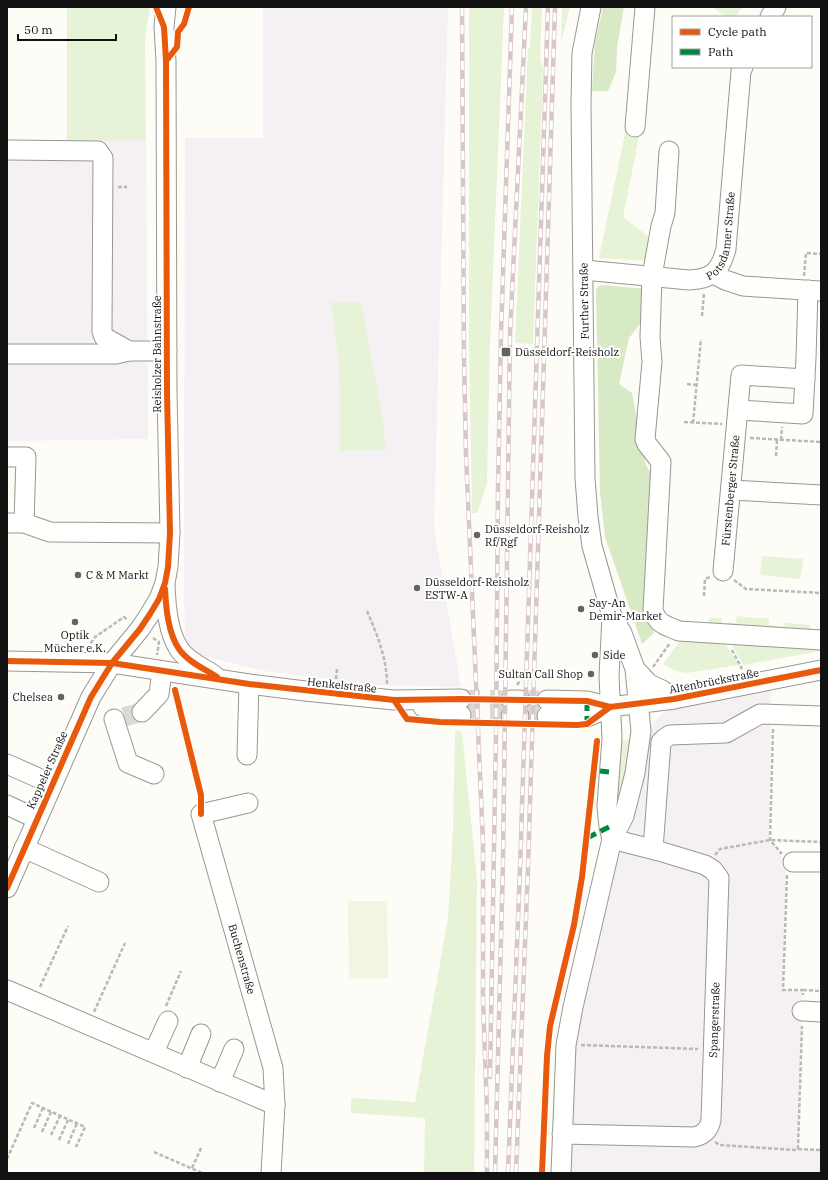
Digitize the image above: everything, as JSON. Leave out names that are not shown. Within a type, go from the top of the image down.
[{"type":"street","name":"Reisholzer Bahnstraße","points":[[112,663],[140,629],[159,599],[165,583],[168,567],[170,533],[167,394],[166,61],[164,27],[166,7]]},
{"type":"street","name":"Reisholzer Bahnstraße","points":[[166,61],[177,7]]},
{"type":"street","name":"Further Straße","points":[[591,7],[582,53],[586,478],[588,517],[592,546],[612,616],[622,633],[634,669],[637,704]]},
{"type":"street","points":[[635,127],[645,7]]},
{"type":"street","points":[[771,16],[776,7]]},
{"type":"street","name":"Potsdamer Straße","points":[[584,270],[689,280],[710,276],[720,266],[726,249],[741,71],[742,68]]},
{"type":"street","points":[[7,150],[98,151],[104,158],[102,331],[104,337],[129,351]]},
{"type":"street","points":[[669,151],[665,213],[661,226],[652,276],[650,337],[652,362],[645,439],[647,444],[661,462],[653,610],[656,618],[661,624],[679,631],[821,640]]},
{"type":"street","points":[[710,276],[743,286],[811,291],[803,414],[737,417]]},
{"type":"street","points":[[7,354],[116,354],[129,351],[167,351]]},
{"type":"street","name":"Fürstenberger Straße","points":[[723,571],[741,375],[805,379]]},
{"type":"street","points":[[7,457],[26,457],[16,523],[50,532],[170,533]]},
{"type":"street","points":[[731,490],[821,495]]},
{"type":"street","name":"Henkelstraße","points":[[165,583],[168,618],[174,638],[180,650],[194,663],[222,679]]},
{"type":"street","name":"Further Straße","points":[[610,707],[609,676],[612,616]]},
{"type":"street","name":"Henkelstraße","points":[[7,661],[112,663],[249,684],[391,692],[461,707]]},
{"type":"street","name":"Kappeler Straße","points":[[7,888],[91,697],[112,663]]},
{"type":"street","name":"Altenbrückstraße","points":[[634,669],[649,684],[662,690],[674,700]]},
{"type":"street","name":"Altenbrückstraße","points":[[610,707],[674,700],[821,670]]},
{"type":"street","points":[[142,712],[158,694],[162,671]]},
{"type":"street","name":"Altenbrückstraße","points":[[784,677],[801,682],[821,680]]},
{"type":"street","points":[[247,755],[249,684]]},
{"type":"street","points":[[547,708],[587,701],[610,707],[612,738],[607,806],[612,839]]},
{"type":"street","points":[[561,1173],[566,1045],[573,1006],[612,839],[624,816],[635,773],[640,731],[637,704]]},
{"type":"street","points":[[84,712],[119,718],[128,763],[154,774]]},
{"type":"street","points":[[653,849],[661,742],[664,739],[670,735],[726,733],[760,714],[821,716]]},
{"type":"street","points":[[7,764],[52,784]]},
{"type":"street","name":"Buchenstraße","points":[[248,803],[201,814],[273,1068],[275,1105],[271,1173]]},
{"type":"street","points":[[7,805],[37,819]]},
{"type":"street","name":"Spangerstraße","points":[[612,839],[653,849],[705,865],[713,870],[719,878],[720,885],[711,1120],[710,1126],[702,1136]]},
{"type":"street","points":[[24,848],[99,882]]},
{"type":"street","points":[[788,862],[821,862]]},
{"type":"street","points":[[7,990],[275,1105]]},
{"type":"street","points":[[802,1011],[821,1012]]},
{"type":"street","points":[[154,1052],[168,1021]]},
{"type":"street","points":[[187,1068],[201,1034]]},
{"type":"street","points":[[220,1082],[234,1049]]},
{"type":"street","points":[[562,1134],[702,1136]]},
{"type":"path","points":[[811,291],[806,253],[821,254]]},
{"type":"path","points":[[702,316],[710,276]]},
{"type":"path","points":[[693,422],[701,339]]},
{"type":"path","points":[[687,384],[697,385]]},
{"type":"path","points":[[684,422],[737,417]]},
{"type":"path","points":[[776,456],[781,434]]},
{"type":"path","points":[[762,440],[821,442]]},
{"type":"path","points":[[723,571],[746,588],[821,593]]},
{"type":"path","points":[[367,611],[374,628],[387,672],[391,692]]},
{"type":"path","points":[[653,668],[671,642]]},
{"type":"path","points":[[337,669],[337,677]]},
{"type":"path","points":[[516,703],[519,671]]},
{"type":"path","points":[[774,715],[770,840],[788,862],[783,990],[821,991]]},
{"type":"path","points":[[705,865],[720,849],[770,840],[821,842]]},
{"type":"path","points":[[38,991],[68,926]]},
{"type":"path","points":[[93,1015],[125,943]]},
{"type":"path","points":[[798,1149],[803,990]]},
{"type":"path","points":[[566,1045],[714,1050]]},
{"type":"path","points":[[7,1159],[32,1103],[85,1127],[76,1147]]},
{"type":"path","points":[[34,1128],[43,1108]]},
{"type":"path","points":[[42,1132],[51,1112]]},
{"type":"path","points":[[51,1136],[60,1116]]},
{"type":"path","points":[[59,1140],[68,1120]]},
{"type":"path","points":[[68,1144],[77,1123]]},
{"type":"path","points":[[702,1136],[720,1145],[795,1150],[821,1150]]},
{"type":"path","points":[[192,1168],[202,1146]]},
{"type":"path","points":[[154,1152],[202,1173]]},
{"type":"shaded area","points":[[263,7],[448,7],[434,528],[461,687],[376,685],[264,671],[195,654],[185,641],[185,138],[263,138]]},
{"type":"shaded area","points":[[146,140],[148,439],[7,441],[7,141]]},
{"type":"shaded area","points":[[771,690],[769,840],[786,862],[782,990],[802,991],[798,1149],[821,1150],[821,1173],[566,1173],[572,1044],[617,844],[630,815],[652,723],[667,710]]},
{"type":"green space","points":[[67,7],[150,7],[145,39],[146,140],[67,141]]},
{"type":"green space","points":[[469,7],[504,7],[490,343],[487,484],[477,513],[472,513],[469,343]]},
{"type":"green space","points":[[532,7],[542,7],[540,59],[543,68],[533,344],[515,343],[528,48],[530,48]]},
{"type":"green space","points":[[562,7],[570,7],[561,43]]},
{"type":"green space","points":[[603,7],[624,7],[617,47],[616,72],[608,91],[592,91],[595,43]]},
{"type":"green space","points":[[712,7],[742,7],[736,16],[726,16]]},
{"type":"green space","points":[[627,124],[641,127],[623,217],[653,240],[651,261],[599,258]]},
{"type":"green space","points":[[601,285],[648,289],[646,316],[629,338],[619,384],[632,393],[646,465],[655,480],[651,618],[654,633],[642,644],[605,537],[600,492],[596,288]]},
{"type":"green space","points":[[331,302],[361,303],[381,409],[386,450],[340,451],[339,364]]},
{"type":"green space","points":[[762,556],[803,559],[800,579],[760,575]]},
{"type":"green space","points":[[737,616],[762,619],[769,618],[769,625],[784,627],[785,622],[810,625],[812,629],[821,629],[821,651],[743,665],[726,634],[708,632],[709,618],[721,618],[722,623],[736,623]]},
{"type":"green space","points":[[683,637],[723,639],[738,665],[687,673],[674,670],[663,664]]},
{"type":"green space","points":[[455,730],[462,732],[477,879],[474,1173],[424,1173],[425,1118],[351,1113],[351,1098],[415,1102],[448,919],[453,830]]},
{"type":"green space","points":[[632,739],[632,748],[614,819],[617,743]]},
{"type":"green space","points":[[348,901],[387,901],[388,978],[349,979]]},
{"type":"tunnel","points":[[461,699],[511,700]]},
{"type":"tunnel","points":[[520,700],[547,700]]},
{"type":"tunnel","points":[[124,717],[142,712]]},
{"type":"tunnel","points":[[461,715],[511,716]]},
{"type":"tunnel","points":[[519,716],[547,716]]},
{"type":"railway","points":[[462,7],[466,455],[483,843],[483,1000],[487,1110],[487,1173]]},
{"type":"railway","points":[[490,1077],[501,334],[512,7]]},
{"type":"railway","points":[[495,1173],[503,862],[510,334],[526,7]]},
{"type":"railway","points":[[508,1173],[520,869],[548,7]]},
{"type":"railway","points":[[516,1173],[528,867],[555,7]]},
{"type":"marked path","points":[[587,701],[587,724]]},
{"type":"marked path","points":[[600,771],[609,772]]},
{"type":"marked path","points":[[587,838],[609,827]]},
{"type":"cycle path","points":[[7,888],[91,697],[112,663],[140,629],[159,599],[165,583],[168,567],[170,533],[167,393],[166,61],[164,27],[156,7]]},
{"type":"cycle path","points":[[166,61],[177,47],[178,32],[184,24],[189,7]]},
{"type":"cycle path","points":[[165,589],[167,612],[175,643],[183,654],[217,677]]},
{"type":"cycle path","points":[[7,661],[112,663],[249,684],[394,700],[461,699],[587,701],[610,707],[674,699],[821,670]]},
{"type":"cycle path","points":[[175,690],[201,795],[201,814]]},
{"type":"cycle path","points":[[394,700],[407,719],[440,722],[577,725],[587,724],[610,707]]},
{"type":"cycle path","points":[[542,1173],[547,1056],[550,1026],[574,925],[582,877],[597,741]]},
{"type":"place","name":"Düsseldorf-Reisholz","points":[[506,352]]},
{"type":"place","name":"Düsseldorf-Reisholz Rf/Rgf","points":[[477,535]]},
{"type":"place","name":"C & M Markt","points":[[78,575]]},
{"type":"place","name":"Düsseldorf-Reisholz ESTW-A","points":[[417,588]]},
{"type":"place","name":"Say-An Demir-Market","points":[[581,609]]},
{"type":"place","name":"Optik Mücher e.K.","points":[[75,622]]},
{"type":"place","name":"Side","points":[[595,655]]},
{"type":"place","name":"Sultan Call Shop","points":[[591,674]]},
{"type":"place","name":"Chelsea","points":[[61,697]]}]
